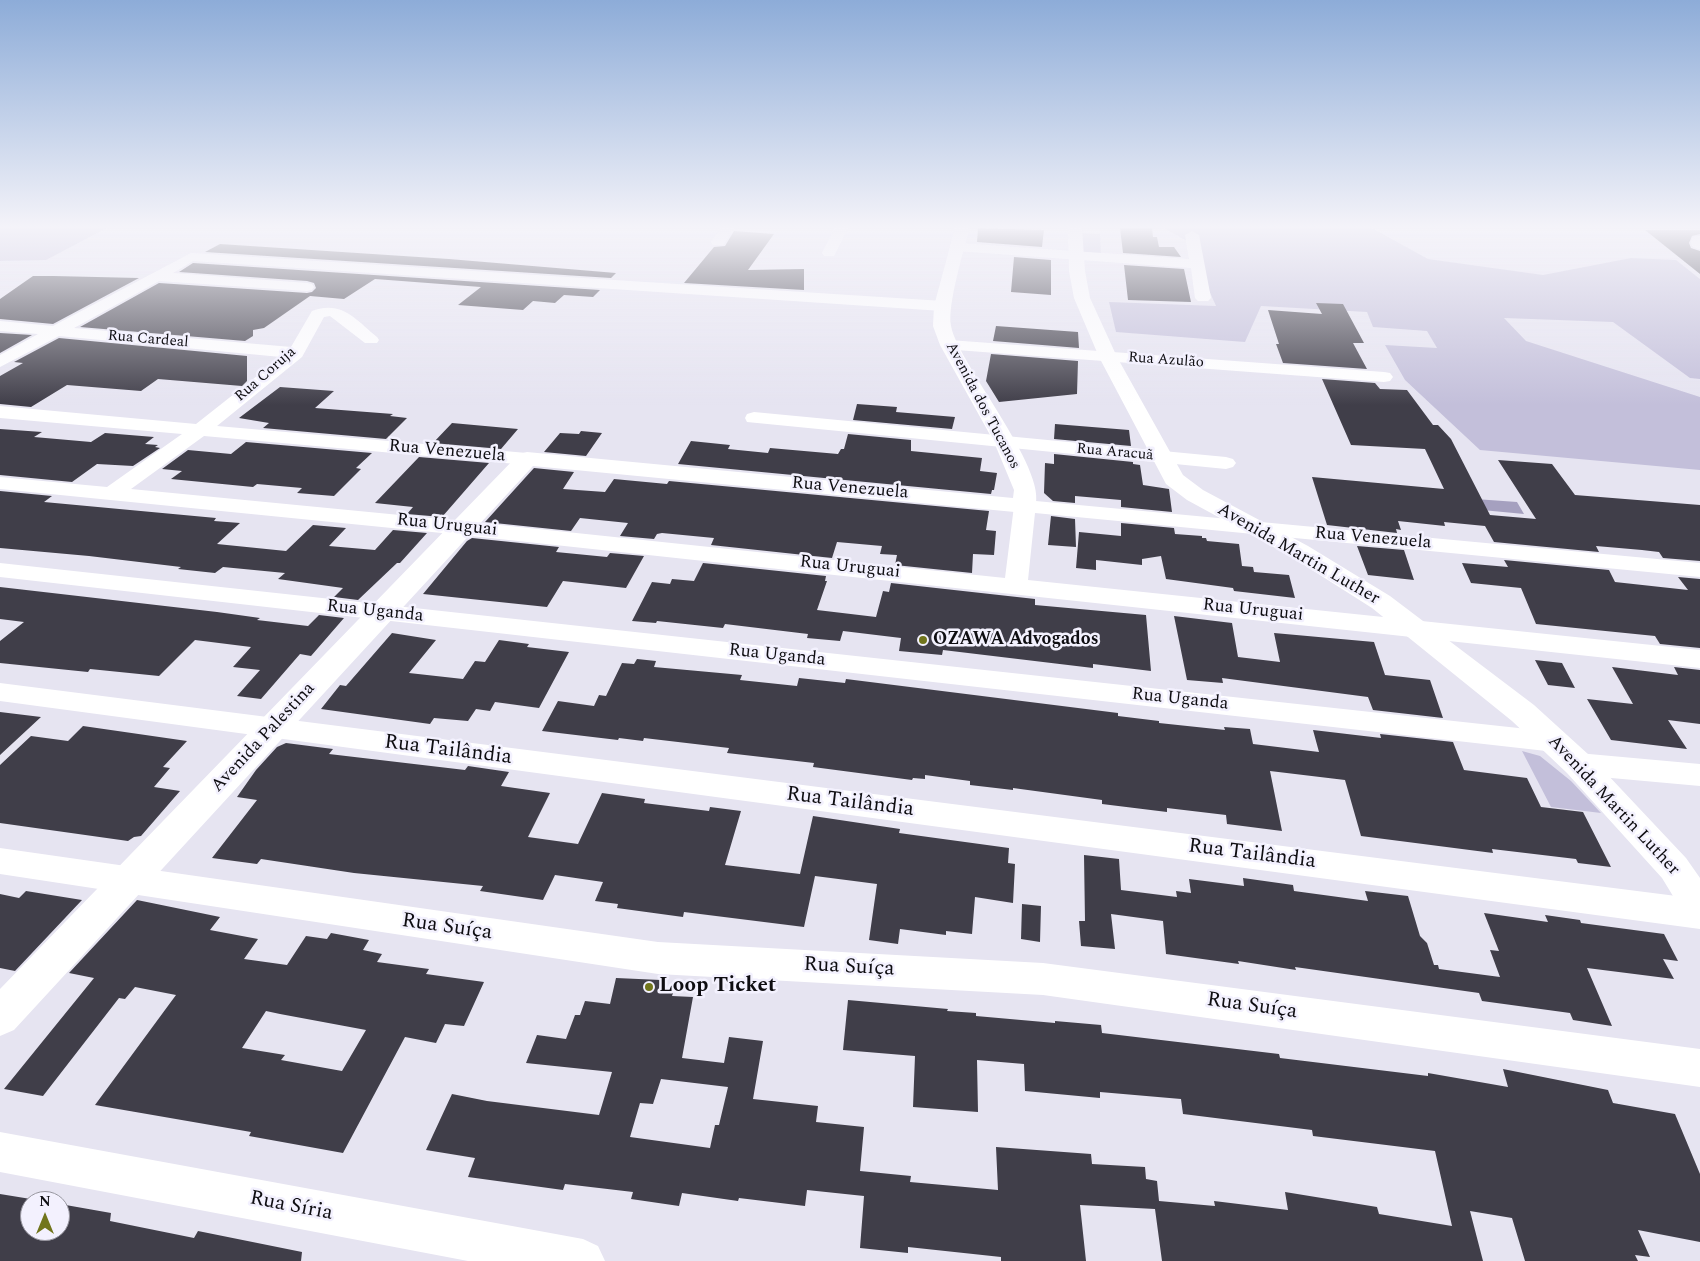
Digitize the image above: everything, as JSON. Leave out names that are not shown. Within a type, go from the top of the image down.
[{"type":"street","points":[[0,362],[136,287]]},
{"type":"street","points":[[649,287],[943,306]]},
{"type":"street","name":"Avenida dos Tucanos","points":[[948,287],[943,306],[942,326],[949,345],[1005,442],[1026,490],[1016,585]]},
{"type":"street","name":"Avenida Martin Luther","points":[[1080,287],[1082,298],[1108,357],[1174,479],[1183,487],[1344,578],[1417,629],[1523,713],[1566,753],[1674,868],[1700,908]]},
{"type":"street","points":[[1201,287],[1203,298]]},
{"type":"street","name":"Rua Coruja","points":[[111,494],[200,430],[296,353],[318,314],[334,311],[372,340]]},
{"type":"street","name":"Rua Cardeal","points":[[0,326],[296,353]]},
{"type":"street","name":"Rua Azulão","points":[[949,345],[1384,377]]},
{"type":"street","name":"Rua Venezuela","points":[[0,412],[527,459],[1700,570]]},
{"type":"street","name":"Rua Aracuã","points":[[754,418],[1226,463]]},
{"type":"street","name":"Avenida Palestina","points":[[0,1017],[527,459]]},
{"type":"street","name":"Rua Uruguai","points":[[0,483],[1016,585],[1700,660]]},
{"type":"street","name":"Rua Uganda","points":[[0,570],[382,612],[1566,753],[1700,775]]},
{"type":"street","name":"Rua Tailândia","points":[[0,692],[1700,914]]},
{"type":"street","name":"Rua Suíça","points":[[0,861],[658,958],[1043,979],[1700,1068]]},
{"type":"street","name":"Rua Síria","points":[[0,1152],[583,1261]]},
{"type":"shaded area","points":[[1207,287],[1700,287],[1700,379],[1690,378],[1613,322],[1504,318],[1526,341],[1700,397],[1700,470],[1480,450],[1405,380],[1385,345],[1437,348],[1427,331],[1373,327],[1367,312],[1261,306],[1245,342],[1116,332],[1109,302],[1216,306]]},
{"type":"shaded area","points":[[1475,499],[1517,502],[1524,514],[1482,510]]},
{"type":"shaded area","points":[[1522,751],[1540,756],[1571,781],[1601,813],[1551,807]]},
{"type":"building","points":[[17,287],[122,287],[53,324],[0,319],[0,299]]},
{"type":"building","points":[[152,287],[216,287],[307,293],[312,292],[316,288],[363,287],[344,299],[310,296],[264,328],[253,330],[253,336],[245,341],[80,327]]},
{"type":"building","points":[[479,287],[552,287],[600,290],[593,297],[564,295],[555,303],[533,301],[523,310],[458,305],[481,287]]},
{"type":"building","points":[[750,287],[804,287],[804,290]]},
{"type":"building","points":[[1011,287],[1051,287],[1051,295],[1011,292]]},
{"type":"building","points":[[1126,287],[1188,287],[1191,302],[1128,300]]},
{"type":"building","points":[[1316,303],[1343,304],[1364,343],[1353,343],[1367,369],[1283,363],[1276,344],[1279,344],[1268,310],[1322,314]]},
{"type":"building","points":[[996,326],[1078,332],[1079,348],[993,341]]},
{"type":"building","points":[[0,333],[32,335],[0,353]]},
{"type":"building","points":[[59,338],[247,356],[247,381],[242,386],[158,379],[141,391],[67,385],[31,407],[0,404],[0,376],[23,363],[14,362]]},
{"type":"building","points":[[991,354],[1078,361],[1077,394],[999,402],[986,381]]},
{"type":"building","points":[[1322,379],[1375,383],[1380,389],[1407,390],[1433,425],[1438,425],[1451,439],[1490,515],[1536,519],[1498,460],[1552,464],[1575,495],[1700,505],[1700,561],[1663,558],[1659,552],[1642,550],[1596,546],[1599,552],[1494,542],[1485,526],[1444,522],[1445,526],[1398,521],[1401,530],[1396,529],[1397,533],[1327,525],[1312,477],[1444,489],[1425,449],[1351,445]]},
{"type":"building","points":[[280,387],[334,391],[315,408],[393,414],[390,416],[407,418],[386,439],[263,428],[269,423],[239,418]]},
{"type":"building","points":[[857,404],[897,407],[896,412],[955,417],[952,429],[853,420]]},
{"type":"building","points":[[452,423],[518,429],[501,449],[433,443]]},
{"type":"building","points":[[1055,424],[1129,430],[1131,446],[1054,439]]},
{"type":"building","points":[[0,429],[42,432],[34,437],[91,442],[105,433],[154,437],[145,444],[158,445],[155,447],[160,448],[133,466],[97,464],[72,482],[0,475]]},
{"type":"building","points":[[581,431],[602,433],[586,456],[544,452],[560,433],[579,434]]},
{"type":"building","points":[[848,434],[911,440],[911,451],[982,458],[980,471],[997,473],[994,490],[992,490],[991,494],[678,464],[691,441],[730,445],[728,449],[768,453],[770,448],[838,454],[841,449],[844,449]]},
{"type":"building","points":[[246,442],[372,453],[356,468],[361,469],[334,496],[297,493],[302,488],[257,484],[253,487],[171,479],[182,471],[162,469],[188,450],[231,454]]},
{"type":"building","points":[[1054,454],[1133,462],[1133,464],[1140,465],[1143,485],[1169,489],[1172,512],[1121,507],[1121,500],[1075,496],[1075,503],[1053,501],[1044,493],[1045,463],[1054,464]]},
{"type":"building","points":[[419,457],[489,463],[442,517],[407,514],[413,507],[375,503]]},
{"type":"building","points":[[534,468],[574,472],[563,489],[605,492],[614,479],[667,484],[669,481],[989,511],[986,530],[996,531],[994,555],[973,554],[972,573],[895,565],[897,555],[880,554],[882,546],[837,542],[832,558],[711,545],[714,538],[662,533],[657,534],[654,539],[620,536],[628,523],[580,518],[571,531],[485,522]]},
{"type":"building","points":[[0,491],[52,496],[44,502],[216,518],[214,521],[240,523],[217,544],[286,551],[313,525],[346,528],[329,546],[375,550],[393,530],[427,533],[400,563],[397,563],[358,600],[334,597],[343,588],[278,579],[285,573],[223,567],[215,573],[89,556],[0,548]]},
{"type":"building","points":[[1051,516],[1075,519],[1076,547],[1048,545]]},
{"type":"building","points":[[1121,523],[1174,528],[1175,534],[1202,536],[1207,541],[1239,544],[1242,566],[1253,567],[1254,572],[1289,575],[1295,598],[1234,591],[1233,588],[1166,579],[1161,556],[1142,559],[1142,565],[1096,560],[1096,570],[1076,568],[1079,532],[1121,536]]},
{"type":"building","points":[[472,538],[559,547],[556,552],[607,557],[610,553],[644,556],[626,588],[563,581],[547,607],[423,594],[467,541]]},
{"type":"building","points":[[1357,546],[1404,550],[1414,580],[1368,575]]},
{"type":"building","points":[[1504,560],[1609,570],[1615,582],[1688,590],[1678,577],[1700,579],[1700,648],[1660,644],[1655,636],[1536,624],[1521,588],[1471,583],[1462,563],[1508,567]]},
{"type":"building","points":[[703,563],[826,576],[825,581],[827,581],[817,610],[876,617],[883,591],[889,592],[891,583],[1035,599],[1035,605],[1146,615],[1151,671],[1093,664],[1093,668],[943,650],[942,655],[899,651],[901,638],[843,631],[840,641],[807,638],[808,634],[725,624],[723,628],[657,621],[656,623],[632,621],[652,582],[670,584],[672,579],[694,581]]},
{"type":"building","points":[[0,587],[217,612],[260,618],[257,620],[308,626],[319,615],[344,618],[311,656],[300,654],[261,699],[237,696],[260,670],[233,667],[251,647],[195,640],[159,676],[90,669],[88,672],[0,663],[0,641],[24,622],[0,619]]},
{"type":"building","points":[[1174,616],[1232,623],[1238,657],[1280,662],[1274,633],[1374,642],[1385,675],[1430,680],[1443,718],[1373,710],[1368,697],[1222,678],[1223,683],[1187,680]]},
{"type":"building","points":[[392,633],[436,640],[409,673],[463,679],[475,661],[485,662],[499,640],[529,644],[527,647],[569,652],[539,708],[495,702],[490,711],[476,709],[468,721],[434,718],[430,724],[321,709],[340,685],[346,686]]},
{"type":"building","points":[[637,659],[656,661],[654,667],[742,675],[740,680],[797,686],[799,678],[845,683],[846,679],[1118,713],[1118,716],[1159,721],[1159,723],[1225,730],[1224,727],[1250,729],[1253,744],[1319,752],[1313,730],[1381,738],[1380,734],[1453,742],[1464,770],[1527,778],[1541,807],[1583,812],[1611,867],[1578,863],[1576,859],[1492,849],[1493,853],[1361,836],[1345,780],[1270,771],[1282,831],[1227,824],[1226,815],[1167,808],[1167,812],[1102,804],[1102,800],[1013,788],[1013,790],[970,785],[970,781],[925,775],[925,779],[913,778],[912,780],[813,767],[814,763],[727,753],[729,748],[644,738],[643,741],[619,738],[618,740],[542,731],[558,701],[594,706],[599,695],[606,696],[622,663],[634,664]]},
{"type":"building","points":[[1535,660],[1562,663],[1575,688],[1548,685]]},
{"type":"building","points":[[1612,667],[1678,675],[1674,667],[1700,670],[1700,724],[1668,720],[1687,749],[1611,740],[1587,699],[1633,704]]},
{"type":"building","points":[[0,712],[41,717],[0,755]]},
{"type":"building","points":[[83,726],[187,741],[163,767],[170,768],[154,787],[180,791],[141,836],[134,837],[128,841],[0,823],[0,765],[31,736],[68,741]]},
{"type":"building","points":[[286,743],[333,749],[329,754],[465,770],[468,766],[509,772],[501,786],[550,793],[528,837],[578,844],[602,793],[645,799],[644,803],[709,811],[710,807],[741,811],[725,865],[800,874],[813,816],[900,829],[899,833],[1009,848],[1008,863],[1015,864],[1013,903],[975,897],[972,934],[946,931],[946,935],[900,929],[898,944],[869,940],[877,884],[815,876],[804,927],[684,912],[683,917],[617,908],[618,904],[595,901],[603,882],[555,875],[543,900],[480,891],[483,886],[354,873],[261,859],[257,864],[212,858],[257,800],[237,797],[256,770],[277,747]]},
{"type":"building","points":[[1084,855],[1119,859],[1121,890],[1177,897],[1176,891],[1191,893],[1189,879],[1244,886],[1243,878],[1293,885],[1294,891],[1368,901],[1365,891],[1408,896],[1420,936],[1427,943],[1434,965],[1438,965],[1439,969],[1500,977],[1490,950],[1499,951],[1484,913],[1548,922],[1545,915],[1580,920],[1581,923],[1664,934],[1678,961],[1663,959],[1674,979],[1587,968],[1612,1026],[1573,1020],[1570,1013],[1482,1001],[1479,993],[1295,967],[1296,970],[1238,961],[1239,964],[1166,954],[1163,921],[1111,914],[1115,949],[1081,946],[1079,921],[1085,921]]},
{"type":"building","points":[[26,891],[82,900],[15,971],[0,968],[0,894],[19,898]]},
{"type":"building","points":[[137,900],[220,917],[210,930],[258,939],[244,959],[287,965],[306,936],[327,939],[331,933],[369,940],[363,950],[382,954],[377,962],[429,969],[426,974],[484,982],[464,1026],[445,1024],[436,1043],[405,1037],[343,1153],[249,1136],[251,1132],[95,1105],[176,995],[135,987],[125,999],[119,998],[43,1096],[4,1089],[94,978],[69,973]],"holes":[[[266,1011],[366,1030],[342,1071],[281,1060],[285,1055],[242,1048]]]},
{"type":"building","points":[[1022,904],[1041,906],[1040,942],[1021,939]]},
{"type":"building","points":[[616,978],[661,980],[658,993],[673,993],[672,996],[693,997],[682,1058],[724,1063],[729,1037],[763,1041],[753,1099],[818,1106],[816,1122],[864,1127],[860,1171],[911,1176],[910,1182],[998,1190],[996,1147],[1091,1154],[1092,1164],[1145,1167],[1146,1179],[1157,1181],[1159,1201],[1215,1206],[1214,1201],[1288,1210],[1285,1192],[1377,1207],[1379,1214],[1452,1226],[1435,1151],[1313,1136],[1312,1130],[1183,1114],[1181,1099],[1100,1092],[1100,1098],[1025,1091],[1024,1064],[977,1060],[978,1112],[913,1107],[915,1056],[843,1050],[848,1000],[948,1009],[947,1011],[976,1013],[976,1016],[1101,1025],[1102,1033],[1279,1054],[1280,1058],[1428,1076],[1428,1073],[1508,1087],[1503,1069],[1608,1090],[1613,1103],[1675,1114],[1700,1174],[1700,1242],[1638,1230],[1650,1257],[1635,1255],[1638,1261],[1525,1261],[1512,1218],[1470,1211],[1483,1261],[1162,1261],[1155,1209],[1080,1205],[1086,1261],[1001,1261],[1001,1257],[908,1247],[908,1253],[860,1248],[864,1196],[807,1190],[805,1206],[739,1198],[738,1201],[682,1193],[679,1206],[631,1199],[633,1192],[565,1184],[563,1190],[468,1177],[475,1158],[426,1150],[452,1094],[487,1101],[599,1115],[612,1072],[526,1063],[537,1035],[566,1039],[575,1015],[580,1015],[585,1001],[610,1004]],"holes":[[[661,1079],[728,1087],[719,1125],[715,1125],[710,1148],[630,1137],[640,1103],[653,1104]]]},
{"type":"building","points":[[0,1194],[20,1197],[20,1241],[70,1241],[70,1206],[111,1213],[110,1221],[194,1238],[198,1231],[302,1252],[301,1261],[0,1261]]},
{"type":"place","name":"OZAWA Advogados","points":[[923,640]]},
{"type":"place","name":"Loop Ticket","points":[[649,987]]}]
